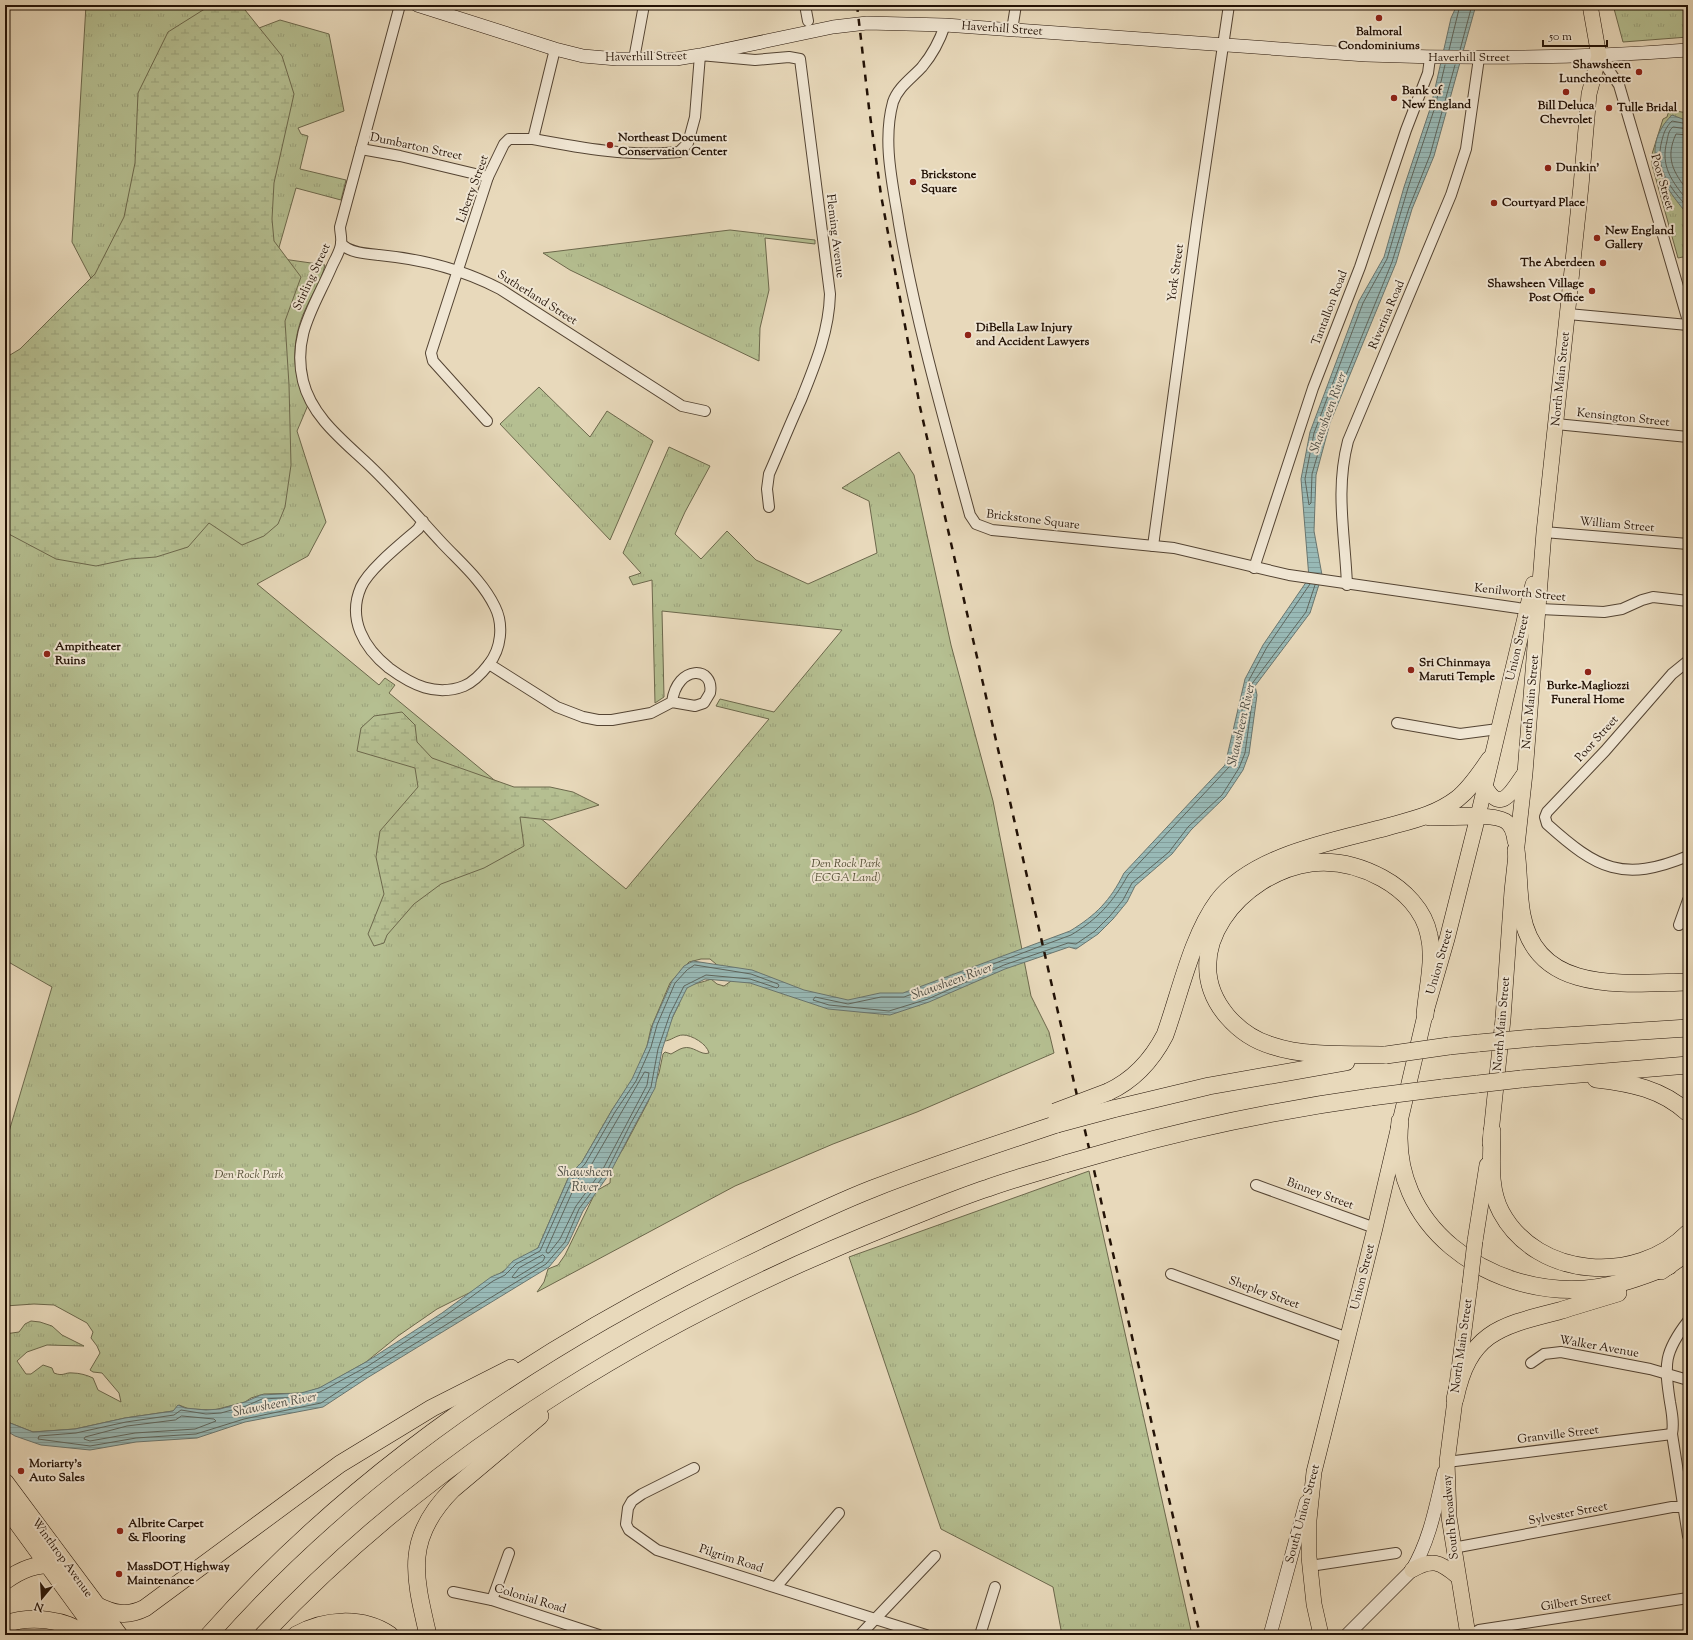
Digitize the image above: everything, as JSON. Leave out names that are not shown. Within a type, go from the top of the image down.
[{"type":"highway","points":[[1056,1118],[1108,1092],[1135,1075],[1148,1063],[1165,1035],[1202,928],[1219,900],[1234,884],[1252,871],[1281,858],[1424,817],[1451,803],[1462,794],[1490,759]]},
{"type":"highway","points":[[1424,817],[1478,816]]},
{"type":"highway","points":[[1516,850],[1522,914],[1525,926],[1538,951],[1554,965],[1578,978],[1605,983],[1688,982]]},
{"type":"highway","points":[[1386,1055],[1306,1052],[1279,1048],[1256,1039],[1229,1019],[1211,990],[1208,969],[1209,955],[1218,928],[1232,907],[1245,893],[1262,880],[1280,871],[1300,865],[1321,862],[1350,865],[1373,873],[1394,885],[1408,897],[1418,909],[1430,936],[1431,959],[1425,1015]]},
{"type":"highway","points":[[209,1635],[279,1563],[357,1490],[445,1423],[538,1360],[659,1290],[696,1271],[812,1214],[956,1158],[998,1132],[1056,1118],[1113,1109],[1258,1076],[1386,1055],[1449,1046],[1533,1038],[1688,1028]]},
{"type":"highway","points":[[263,1635],[305,1590],[392,1512],[481,1446],[570,1387],[661,1333],[762,1280],[836,1247],[987,1188],[1118,1149],[1243,1118],[1371,1097],[1521,1078],[1688,1065]]},
{"type":"highway","points":[[1560,1076],[1638,1086],[1667,1097],[1688,1113]]},
{"type":"highway","points":[[1400,1121],[1398,1143],[1400,1159],[1404,1178],[1413,1199],[1435,1231],[1454,1248],[1476,1264],[1500,1276],[1527,1284],[1570,1289],[1619,1283],[1669,1266]]},
{"type":"highway","points":[[1492,1131],[1492,1185],[1500,1211],[1508,1223],[1520,1236],[1553,1258],[1582,1266],[1611,1268],[1638,1263],[1662,1253],[1688,1233]]},
{"type":"highway","points":[[1455,1399],[1460,1380],[1473,1353],[1482,1341],[1495,1331],[1515,1322],[1619,1292],[1645,1280],[1669,1266],[1688,1252]]},
{"type":"highway","points":[[96,1605],[119,1614],[127,1614],[145,1608],[318,1480],[384,1436],[477,1383],[518,1365],[538,1360]]},
{"type":"highway","points":[[428,1635],[417,1592],[415,1565],[421,1539],[433,1512],[453,1489],[515,1438],[570,1387]]},
{"type":"highway","name":"Winthrop Avenue","points":[[5,1482],[119,1635]]},
{"type":"highway","name":"Winthrop Avenue","points":[[5,1506],[99,1635]]},
{"type":"highway","points":[[5,1581],[26,1568],[47,1564],[65,1564]]},
{"type":"highway","points":[[5,1624],[34,1619],[49,1620],[66,1624],[87,1635]]},
{"type":"highway","points":[[296,1635],[314,1627],[339,1622],[366,1624],[390,1635]]},
{"type":"main road","name":"Haverhill Street","points":[[417,5],[555,49],[583,56],[634,59],[676,59],[846,25],[886,22],[1366,55],[1434,58],[1599,56],[1688,50]]},
{"type":"main road","name":"North Main Street","points":[[1544,532],[1568,314],[1589,94],[1599,56],[1590,5]]},
{"type":"main road","name":"Union Street","points":[[1334,1393],[1375,1228],[1425,1015],[1447,939],[1478,816],[1490,759],[1533,609],[1544,532]]},
{"type":"main road","name":"North Main Street","points":[[1455,1399],[1492,1131],[1516,850],[1525,773],[1533,609]]},
{"type":"main road","points":[[1485,786],[1491,796],[1497,799],[1503,799],[1512,792],[1525,773]]},
{"type":"main road","points":[[1478,816],[1500,818],[1508,822],[1514,833],[1516,850]]},
{"type":"main road","name":"South Union Street","points":[[1270,1635],[1334,1393]]},
{"type":"main road","name":"South Broadway","points":[[1455,1399],[1447,1462],[1449,1518],[1457,1576],[1469,1635]]},
{"type":"main road","points":[[1412,1570],[1419,1557],[1432,1522],[1447,1462]]},
{"type":"main road","points":[[1314,1472],[1309,1520],[1310,1566],[1314,1604],[1321,1635]]},
{"type":"main road","points":[[1347,1635],[1412,1570],[1422,1564],[1437,1563],[1443,1565],[1457,1576]]},
{"type":"street","name":"Stirling Street","points":[[400,5],[340,227],[342,243],[305,324],[301,338],[300,354],[304,383],[314,407],[321,418],[423,521],[480,583],[496,608],[500,624],[499,641],[495,656],[481,674],[466,685],[452,689],[426,689],[414,685],[402,678],[376,657],[365,643],[357,627],[356,603],[361,586],[370,573],[418,529],[423,521]]},
{"type":"street","points":[[634,59],[644,5]]},
{"type":"street","points":[[805,5],[808,21]]},
{"type":"street","points":[[1012,30],[1016,5]]},
{"type":"street","name":"York Street","points":[[1153,546],[1194,238],[1229,5]]},
{"type":"street","name":"Brickstone Square","points":[[945,25],[940,39],[923,66],[896,94],[890,123],[888,152],[908,276],[929,362],[970,515],[976,524],[987,529],[1185,550],[1254,568],[1347,585]]},
{"type":"street","points":[[555,49],[533,139],[584,149],[661,154],[679,152],[688,143],[695,117],[700,55]]},
{"type":"street","name":"Fleming Avenue","points":[[700,55],[755,60],[789,57],[800,59],[830,294],[830,313],[825,338],[814,369],[769,474],[767,489],[769,507]]},
{"type":"street","name":"Poor Street","points":[[1599,56],[1619,85],[1688,321]]},
{"type":"street","name":"Tantallon Road","points":[[1254,568],[1313,388],[1360,267],[1406,130],[1434,58]]},
{"type":"street","name":"Riverina Road","points":[[1347,585],[1340,490],[1347,446],[1462,163],[1474,58]]},
{"type":"street","name":"Liberty Street","points":[[487,421],[433,361],[431,353],[488,177],[504,144],[509,139],[533,139]]},
{"type":"street","name":"Dumbarton Street","points":[[361,149],[400,156],[488,177]]},
{"type":"street","name":"Sutherland Street","points":[[342,243],[352,250],[403,257],[474,275],[500,289],[682,406],[705,411]]},
{"type":"street","points":[[1568,314],[1688,325]]},
{"type":"street","name":"Kensington Street","points":[[1556,424],[1688,437]]},
{"type":"street","name":"William Street","points":[[1544,532],[1688,544]]},
{"type":"street","name":"Kenilworth Street","points":[[1347,585],[1533,609],[1611,612],[1653,597],[1688,601]]},
{"type":"street","name":"Poor Street","points":[[1688,661],[1672,674],[1661,686],[1606,751],[1547,812],[1545,819],[1547,824],[1567,842],[1590,858],[1619,870],[1652,868],[1688,856]]},
{"type":"street","points":[[489,664],[557,707],[583,717],[612,720],[632,717],[651,713],[672,702]]},
{"type":"street","points":[[1397,723],[1460,734],[1498,730]]},
{"type":"street","points":[[1679,925],[1688,900]]},
{"type":"street","name":"Binney Street","points":[[1256,1185],[1375,1228]]},
{"type":"street","name":"Shepley Street","points":[[1171,1274],[1348,1338]]},
{"type":"street","points":[[1688,1321],[1670,1350],[1666,1362],[1666,1373],[1674,1422],[1672,1434],[1686,1507],[1688,1536]]},
{"type":"street","name":"Walker Avenue","points":[[1531,1364],[1544,1354],[1561,1352],[1666,1373],[1688,1380]]},
{"type":"street","name":"Granville Street","points":[[1447,1462],[1672,1434]]},
{"type":"street","name":"Pilgrim Road","points":[[694,1468],[632,1501],[626,1514],[626,1524],[629,1530],[657,1550],[926,1635]]},
{"type":"street","name":"Sylvester Street","points":[[1453,1548],[1672,1507],[1686,1507]]},
{"type":"street","points":[[776,1587],[839,1513]]},
{"type":"street","points":[[492,1600],[509,1553]]},
{"type":"street","points":[[1310,1566],[1396,1553]]},
{"type":"street","points":[[860,1635],[935,1556]]},
{"type":"street","points":[[980,1635],[995,1587]]},
{"type":"street","name":"Colonial Road","points":[[453,1592],[492,1600],[599,1635]]},
{"type":"street","name":"Gilbert Street","points":[[1469,1635],[1479,1630],[1688,1598]]},
{"type":"green space","points":[[86,5],[201,5],[259,28],[280,20],[329,34],[344,111],[298,128],[301,134],[308,136],[300,169],[346,180],[341,200],[296,188],[276,258],[325,265],[300,322],[295,346],[295,358],[298,382],[308,405],[297,431],[326,522],[308,556],[257,584],[379,685],[385,678],[395,685],[389,693],[626,889],[769,719],[716,706],[720,699],[774,712],[842,630],[662,611],[664,697],[655,703],[652,580],[633,585],[629,577],[641,573],[623,553],[669,447],[710,466],[675,534],[701,559],[727,531],[756,560],[808,584],[877,553],[869,501],[842,488],[899,452],[914,475],[951,645],[993,801],[1031,996],[1049,1032],[1054,1053],[917,1112],[833,1144],[735,1186],[537,1292],[544,1282],[548,1269],[558,1265],[565,1255],[596,1191],[610,1183],[611,1167],[623,1149],[648,1102],[659,1073],[663,1054],[665,1052],[671,1054],[687,1047],[706,1054],[709,1053],[702,1043],[687,1035],[680,1035],[664,1041],[665,1033],[679,1004],[684,988],[711,979],[717,984],[724,986],[734,979],[710,959],[701,959],[689,962],[670,983],[651,1028],[647,1046],[635,1076],[612,1110],[582,1162],[570,1174],[538,1248],[475,1290],[437,1309],[398,1336],[366,1362],[322,1387],[304,1393],[264,1394],[251,1398],[245,1402],[214,1410],[189,1409],[179,1405],[173,1411],[125,1418],[75,1429],[33,1432],[5,1421],[5,1334],[19,1332],[25,1324],[31,1321],[52,1326],[62,1335],[84,1346],[47,1345],[27,1352],[17,1361],[26,1374],[31,1374],[43,1365],[52,1368],[54,1373],[57,1374],[78,1373],[86,1375],[93,1378],[98,1390],[121,1402],[119,1393],[102,1373],[93,1372],[90,1370],[100,1353],[91,1338],[93,1332],[87,1323],[54,1305],[34,1304],[5,1306],[5,1145],[52,987],[5,960],[5,524],[141,374],[72,242]]},
{"type":"green space","points":[[211,5],[241,5],[282,56],[294,94],[274,183],[272,219],[274,241],[301,277],[285,321],[289,385],[291,465],[285,507],[278,524],[264,536],[242,545],[209,523],[188,547],[156,557],[129,559],[96,566],[56,559],[5,532],[5,358],[20,349],[95,274],[124,217],[135,163],[138,93],[168,32]]},
{"type":"green space","points":[[1613,5],[1686,5],[1688,37],[1623,42]]},
{"type":"green space","points":[[1669,110],[1688,113],[1688,256],[1678,258],[1652,165],[1652,154],[1663,119],[1667,117]]},
{"type":"green space","points":[[730,230],[815,240],[815,244],[765,238],[769,290],[760,328],[759,361],[570,270],[543,253]]},
{"type":"green space","points":[[539,387],[590,437],[607,411],[653,441],[610,540],[500,424]]},
{"type":"green space","points":[[402,712],[415,725],[417,742],[432,758],[514,787],[550,787],[573,792],[599,805],[550,820],[520,817],[524,846],[484,868],[441,884],[414,904],[387,935],[384,943],[374,946],[368,934],[384,894],[376,857],[380,831],[418,787],[415,768],[357,751],[361,728],[374,716]]},
{"type":"green space","points":[[1089,1171],[1192,1635],[1062,1635],[1053,1587],[941,1529],[849,1257]]},
{"type":"water","name":"Shawsheen River","points":[[1457,5],[1476,5],[1434,156],[1412,209],[1396,263],[1330,423],[1316,475],[1314,531],[1322,575],[1310,613],[1255,686],[1257,695],[1249,754],[1243,770],[1225,797],[1191,830],[1172,854],[1135,886],[1127,902],[1098,934],[1076,949],[1069,947],[1005,969],[929,1002],[890,1015],[828,1009],[750,983],[705,979],[687,988],[673,1016],[662,1050],[655,1088],[610,1173],[583,1211],[568,1244],[549,1267],[367,1378],[323,1407],[245,1422],[197,1438],[136,1442],[90,1450],[41,1445],[15,1436],[5,1430],[5,1421],[33,1432],[75,1429],[125,1418],[173,1411],[178,1405],[185,1408],[206,1410],[220,1409],[245,1402],[261,1395],[301,1393],[319,1388],[366,1362],[442,1313],[491,1277],[503,1272],[513,1261],[538,1248],[570,1174],[582,1162],[632,1079],[647,1046],[653,1024],[672,981],[684,966],[693,961],[752,970],[804,990],[848,1000],[880,993],[903,993],[1070,931],[1095,913],[1108,899],[1124,873],[1225,765],[1245,679],[1263,645],[1309,578],[1301,479],[1310,432],[1359,301],[1384,257],[1404,187],[1431,106],[1451,18]]},
{"type":"water","points":[[1672,115],[1688,121],[1688,215],[1670,192],[1658,167],[1655,154],[1656,141],[1662,128]]},
{"type":"railway","points":[[857,5],[881,195],[920,407],[1200,1635]]},
{"type":"place","name":"Balmoral Condominiums","points":[[1379,18]]},
{"type":"place","name":"Shawsheen Luncheonette","points":[[1639,72]]},
{"type":"place","name":"Bill Deluca Chevrolet","points":[[1566,92]]},
{"type":"place","name":"Bank of New England","points":[[1394,98]]},
{"type":"place","name":"Tulle Bridal","points":[[1609,108]]},
{"type":"place","name":"Northeast Document Conservation Center","points":[[610,145]]},
{"type":"place","name":"Dunkin'","points":[[1548,168]]},
{"type":"place","name":"Brickstone Square","points":[[913,182]]},
{"type":"place","name":"Courtyard Place","points":[[1494,203]]},
{"type":"place","name":"New England Gallery","points":[[1597,238]]},
{"type":"place","name":"The Aberdeen","points":[[1603,263]]},
{"type":"place","name":"Shawsheen Village Post Office","points":[[1592,291]]},
{"type":"place","name":"DiBella Law Injury and Accident Lawyers","points":[[968,335]]},
{"type":"place","name":"Ampitheater Ruins","points":[[47,654]]},
{"type":"place","name":"Sri Chinmaya Maruti Temple","points":[[1411,670]]},
{"type":"place","name":"Burke-Magliozzi Funeral Home","points":[[1588,672]]},
{"type":"place","name":"Moriarty's Auto Sales","points":[[21,1471]]},
{"type":"place","name":"Albrite Carpet & Flooring","points":[[120,1531]]},
{"type":"place","name":"MassDOT Highway Maintenance","points":[[119,1574]]},
{"type":"park label","name":"Den Rock Park (ECGA Land)","points":[[846,871]]},
{"type":"park label","name":"Den Rock Park","points":[[249,1175]]}]
